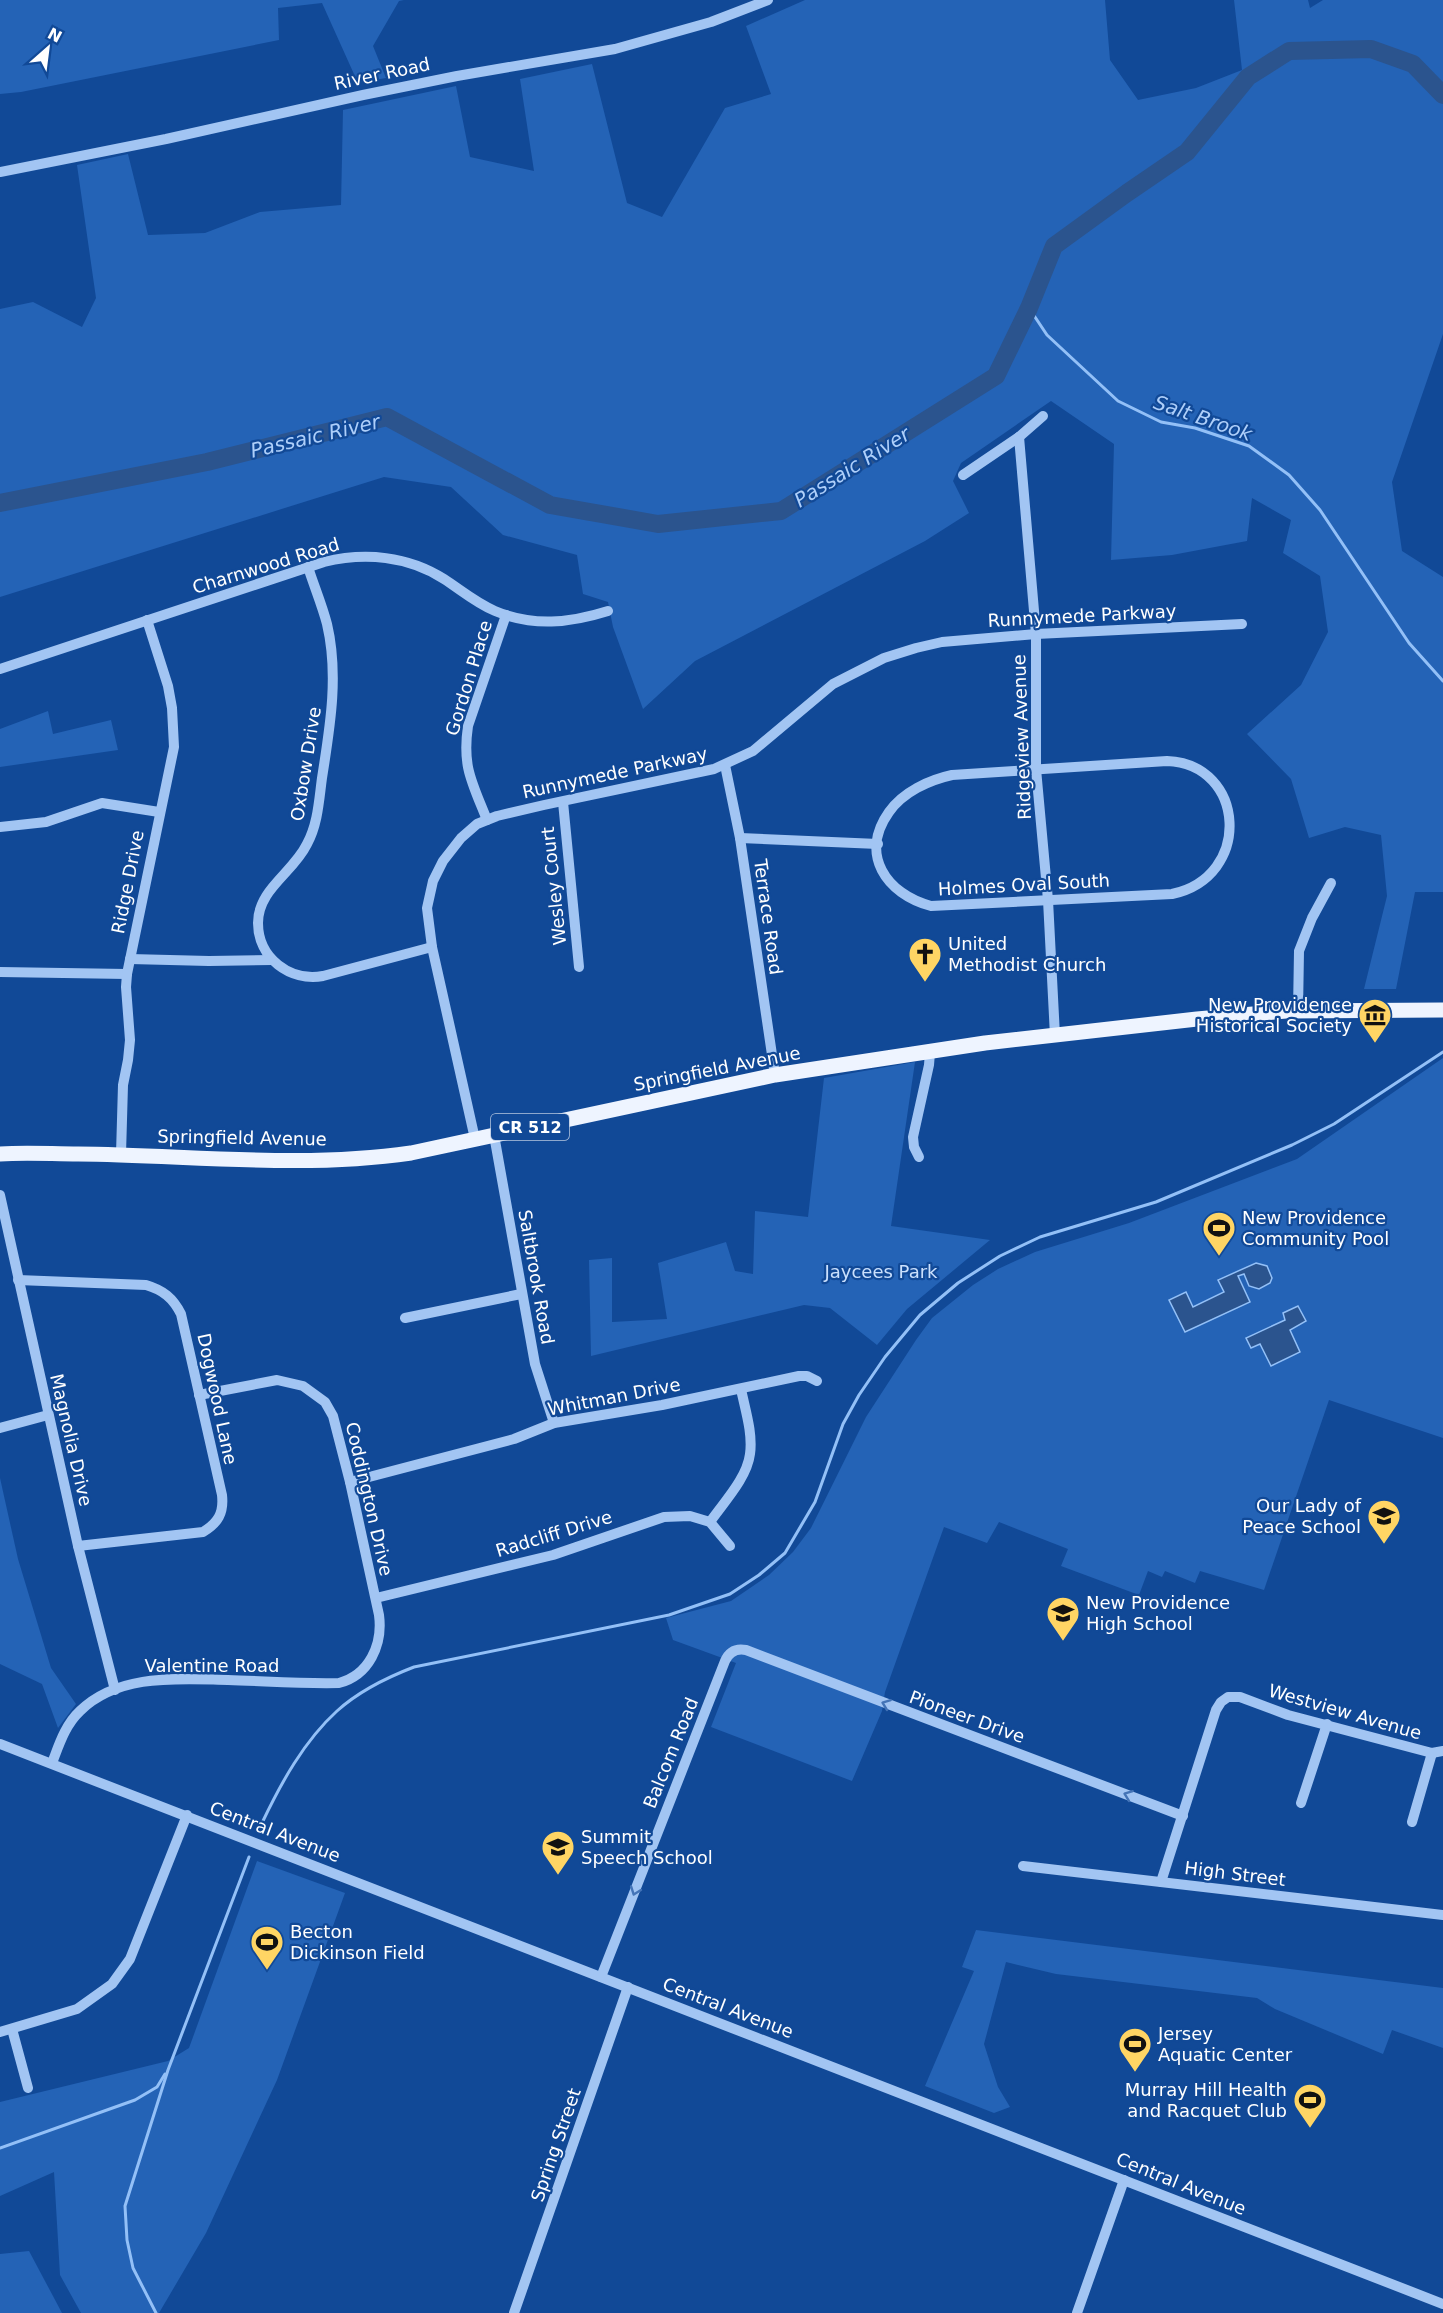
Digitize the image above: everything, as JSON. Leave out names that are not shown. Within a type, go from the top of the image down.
[{"type":"main road","name":"Springfield Avenue","points":[[0,1154],[121,1154],[332,1160],[403,1154],[775,1075],[930,1052],[1197,1019],[1298,1011],[1443,1010]]},
{"type":"street","name":"River Road","points":[[0,172],[166,139],[386,90],[615,49],[701,25],[768,0]]},
{"type":"street","points":[[963,475],[1019,437],[1043,416]]},
{"type":"street","name":"Ridgeview Avenue","points":[[1019,437],[1036,633],[1036,770],[1048,900],[1055,1036]]},
{"type":"street","name":"Charnwood Road","points":[[0,669],[308,567],[350,557],[382,557],[434,573],[480,604],[524,620],[554,622],[582,619],[608,611]]},
{"type":"street","name":"Oxbow Drive","points":[[272,960],[262,945],[259,934],[259,912],[268,891],[295,864],[316,822],[332,703],[330,643],[308,567]]},
{"type":"street","name":"Gordon Place","points":[[487,820],[467,770],[465,743],[468,726],[506,615]]},
{"type":"street","name":"Ridge Drive","points":[[121,1154],[123,1085],[129,1040],[127,975],[174,747],[172,708],[168,686],[147,620]]},
{"type":"street","name":"Runnymede Parkway","points":[[475,1139],[432,947],[428,909],[433,881],[454,845],[477,824],[725,765],[753,751],[833,684],[884,658],[942,642],[1036,633],[1242,624]]},
{"type":"street","name":"Holmes Oval South","points":[[878,844],[877,859],[891,885],[904,896],[920,903],[945,906],[1172,894],[1185,891],[1208,876],[1218,866],[1230,841],[1228,812],[1223,796],[1212,781],[1193,768],[1176,762],[1036,770]]},
{"type":"street","name":"Terrace Road","points":[[725,765],[740,838],[775,1075]]},
{"type":"street","points":[[740,838],[878,844],[880,829],[889,812],[908,794],[931,781],[952,775],[1036,770]]},
{"type":"street","name":"Wesley Court","points":[[563,802],[579,967]]},
{"type":"street","points":[[0,827],[46,822],[102,803],[159,812]]},
{"type":"street","points":[[1298,1011],[1299,951],[1312,918],[1331,883]]},
{"type":"street","points":[[130,958],[210,961],[272,960],[295,975],[318,977],[432,947]]},
{"type":"street","points":[[0,972],[127,975]]},
{"type":"street","points":[[919,1157],[914,1148],[913,1137],[930,1052]]},
{"type":"street","name":"Saltbrook Road","points":[[494,1135],[534,1364],[554,1423]]},
{"type":"street","name":"Magnolia Drive","points":[[0,1195],[78,1546],[115,1690]]},
{"type":"street","name":"Dogwood Lane","points":[[18,1280],[146,1285],[164,1292],[177,1305],[182,1314],[222,1496],[223,1505],[218,1520],[203,1532],[194,1534],[78,1546]]},
{"type":"street","points":[[405,1318],[521,1294]]},
{"type":"street","name":"Whitman Drive","points":[[350,1482],[514,1439],[554,1423],[800,1376],[807,1376],[817,1381]]},
{"type":"street","name":"Coddington Drive","points":[[199,1395],[277,1380],[296,1383],[311,1390],[325,1402],[333,1416],[350,1482],[380,1623],[376,1650],[360,1671],[347,1681],[339,1683]]},
{"type":"street","points":[[730,1546],[710,1522],[741,1477],[750,1454],[750,1437],[741,1389]]},
{"type":"street","points":[[0,1428],[48,1415]]},
{"type":"street","name":"Radcliff Drive","points":[[376,1598],[553,1556],[664,1517],[690,1516],[710,1522]]},
{"type":"street","name":"Pioneer Drive","points":[[741,1649],[1183,1816]]},
{"type":"street","name":"Balcom Road","points":[[601,1977],[725,1661],[731,1652],[741,1649]]},
{"type":"street","name":"Valentine Road","points":[[52,1763],[63,1735],[78,1713],[94,1700],[134,1684],[163,1680],[339,1683]]},
{"type":"street","name":"Westview Avenue","points":[[1183,1816],[1216,1710],[1227,1697],[1240,1697],[1288,1715],[1437,1752]]},
{"type":"street","points":[[1301,1803],[1327,1724]]},
{"type":"street","name":"Central Avenue","points":[[1,1747],[52,1763],[187,1815],[1443,2304]]},
{"type":"street","points":[[1412,1822],[1437,1752]]},
{"type":"street","points":[[0,2032],[77,2009],[112,1984],[130,1959],[187,1815]]},
{"type":"street","points":[[1161,1882],[1183,1816]]},
{"type":"street","name":"High Street","points":[[1023,1866],[1443,1914]]},
{"type":"street","name":"Spring Street","points":[[514,2313],[628,1987]]},
{"type":"street","points":[[12,2029],[28,2088]]},
{"type":"street","points":[[1077,2313],[1124,2180]]},
{"type":"green space","points":[[0,0],[404,0],[399,1],[373,46],[386,78],[358,83],[322,3],[278,8],[279,40],[21,92],[0,94]]},
{"type":"green space","points":[[805,0],[1105,0],[1110,60],[1138,100],[1196,88],[1242,70],[1234,0],[1308,0],[1310,8],[1323,0],[1443,0],[1443,334],[1392,482],[1402,551],[1443,577],[1443,892],[1415,892],[1396,989],[1364,989],[1387,896],[1381,835],[1345,827],[1309,838],[1291,779],[1247,734],[1301,685],[1328,632],[1320,576],[1283,553],[1291,520],[1252,498],[1247,541],[1172,555],[1111,560],[1114,444],[1051,401],[961,463],[953,481],[969,513],[925,541],[695,661],[643,709],[613,627],[608,602],[583,594],[577,555],[503,535],[451,487],[384,477],[0,597],[0,309],[33,302],[82,327],[96,298],[77,165],[128,154],[148,235],[205,233],[260,212],[341,205],[343,110],[456,86],[470,157],[534,171],[520,79],[592,64],[627,203],[662,217],[725,108],[771,94],[746,26]]},
{"type":"green space","points":[[48,711],[53,734],[111,720],[118,750],[0,767],[0,729]]},
{"type":"green space","points":[[1443,1058],[1443,1438],[1329,1400],[1264,1590],[1200,1571],[1195,1583],[1165,1571],[1162,1577],[1148,1571],[1139,1595],[1061,1566],[1068,1549],[999,1522],[987,1543],[944,1527],[885,1692],[882,1711],[852,1781],[711,1727],[736,1663],[673,1640],[666,1618],[731,1601],[769,1575],[793,1552],[811,1528],[866,1417],[932,1318],[973,1285],[998,1269],[1035,1252],[1129,1223],[1297,1159]]},
{"type":"green space","name":"Jaycees Park","points":[[915,1062],[891,1226],[990,1240],[907,1309],[877,1345],[830,1308],[804,1305],[591,1356],[589,1260],[612,1258],[612,1322],[667,1319],[658,1263],[726,1242],[735,1271],[753,1274],[755,1211],[808,1217],[824,1078]]},
{"type":"green space","points":[[0,1478],[18,1559],[51,1668],[76,1704],[58,1728],[42,1684],[0,1664]]},
{"type":"green space","points":[[257,1861],[345,1893],[277,2080],[206,2233],[159,2313],[81,2313],[60,2275],[54,2172],[0,2196],[0,2102],[168,2061],[189,2048]]},
{"type":"green space","points":[[976,1930],[1443,1988],[1443,2048],[1392,2030],[1383,2054],[1275,2009],[1257,1998],[1056,1974],[1006,1962],[984,2044],[998,2087],[1010,2107],[994,2113],[925,2086],[974,1971],[962,1967]]},
{"type":"green space","points":[[29,2251],[62,2313],[0,2313],[0,2254]]},
{"type":"shaded area","points":[[1256,1263],[1267,1266],[1272,1278],[1270,1283],[1259,1289],[1249,1286],[1244,1274],[1238,1276],[1250,1302],[1185,1332],[1169,1300],[1186,1292],[1193,1307],[1224,1292],[1218,1280]]},
{"type":"shaded area","points":[[1298,1306],[1306,1321],[1290,1330],[1300,1352],[1271,1366],[1260,1344],[1251,1348],[1246,1338],[1285,1320],[1283,1313]]},
{"type":"waterway","name":"Passaic River","points":[[0,503],[207,462],[387,417],[550,505],[658,524],[781,511],[996,376],[1029,308],[1054,246],[1187,152],[1248,77],[1289,51],[1371,49],[1413,64],[1443,95]]},
{"type":"waterway","name":"Salt Brook","points":[[1029,308],[1047,335],[1118,401],[1161,422],[1195,428],[1249,446],[1289,475],[1320,510],[1409,643],[1443,681]]},
{"type":"waterway","points":[[262,1823],[285,1778],[325,1723],[346,1704],[384,1680],[414,1667],[669,1615],[730,1594],[759,1575],[785,1553],[815,1502],[843,1424],[859,1395],[885,1357],[920,1315],[958,1283],[1000,1256],[1040,1237],[1156,1202],[1292,1145],[1334,1124],[1443,1052]]},
{"type":"waterway","points":[[156,2313],[133,2268],[127,2240],[125,2206],[168,2070],[249,1857]]},
{"type":"waterway","points":[[0,2148],[135,2100],[157,2087],[165,2074]]},
{"type":"place","name":"United Methodist Church","points":[[925,983]]},
{"type":"place","name":"New Providence Historical Society","points":[[1375,1044]]},
{"type":"place","name":"New Providence Community Pool","points":[[1219,1257]]},
{"type":"place","name":"Our Lady of Peace School","points":[[1384,1545]]},
{"type":"place","name":"New Providence High School","points":[[1063,1642]]},
{"type":"place","name":"Summit Speech School","points":[[558,1876]]},
{"type":"place","name":"Becton Dickinson Field","points":[[267,1971]]},
{"type":"place","name":"Jersey Aquatic Center","points":[[1135,2073]]},
{"type":"place","name":"Murray Hill Health and Racquet Club","points":[[1310,2129]]}]
